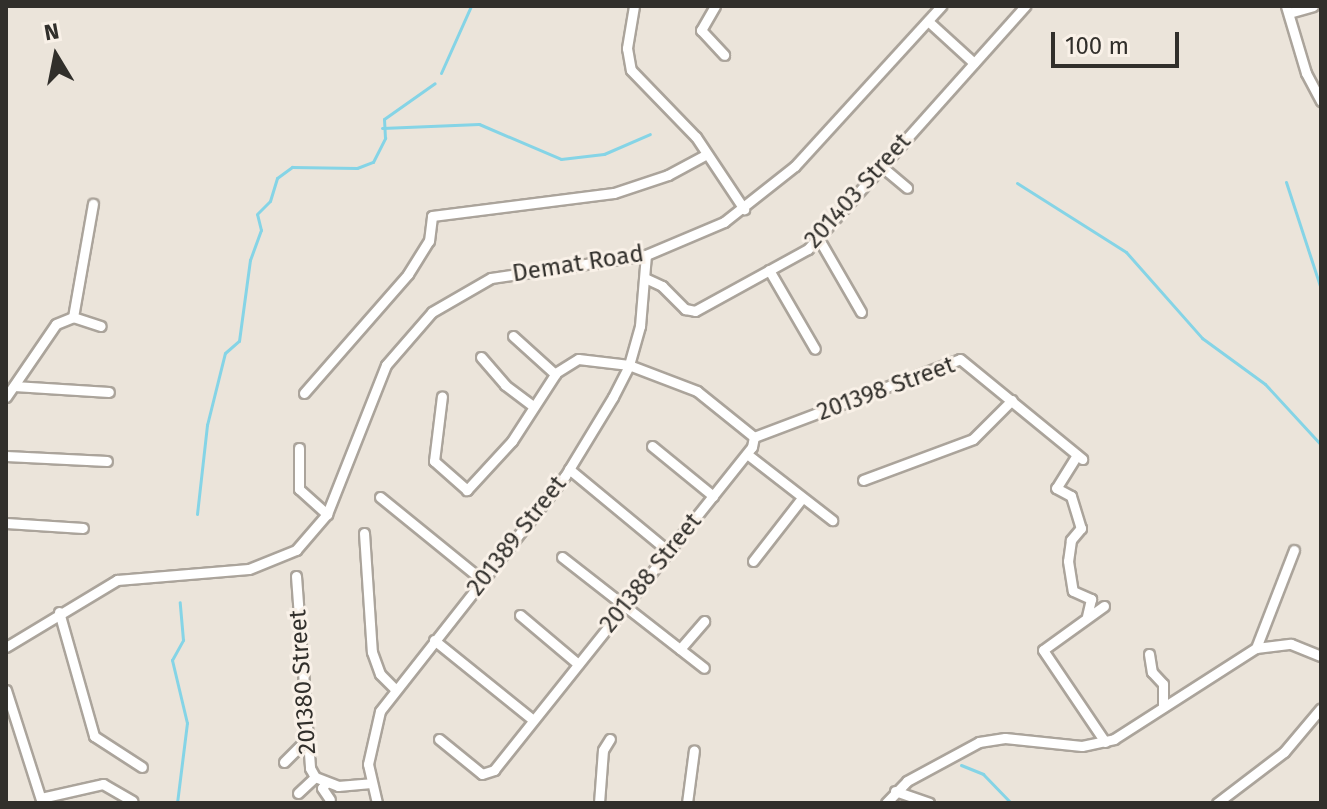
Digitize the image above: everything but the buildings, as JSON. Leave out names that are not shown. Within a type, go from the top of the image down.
[{"type":"street","points":[[634,6],[627,48],[631,70],[707,154],[744,209]]},
{"type":"street","points":[[715,6],[701,30],[724,55]]},
{"type":"street","name":"Demat Road","points":[[6,647],[98,588],[133,576],[235,571],[269,564],[305,542],[327,514],[380,375],[432,312],[476,284],[517,271],[646,255],[702,234],[744,209],[795,166],[941,6]]},
{"type":"street","name":"201403 Street","points":[[645,278],[662,286],[685,309],[695,311],[820,241],[881,166],[1025,6]]},
{"type":"street","points":[[1313,6],[1288,10],[1320,97]]},
{"type":"street","points":[[928,21],[974,63]]},
{"type":"street","points":[[304,393],[413,267],[429,241],[432,216],[614,193],[668,175],[707,154]]},
{"type":"street","points":[[881,166],[907,188]]},
{"type":"street","points":[[73,317],[93,204]]},
{"type":"street","points":[[820,241],[861,312]]},
{"type":"street","name":"201389 Street","points":[[377,803],[371,783],[370,737],[395,689],[569,469],[629,365],[645,278],[646,255]]},
{"type":"street","points":[[769,270],[815,349]]},
{"type":"street","points":[[6,397],[56,324],[73,317],[101,326]]},
{"type":"street","points":[[513,336],[555,374]]},
{"type":"street","points":[[481,357],[505,385],[534,407]]},
{"type":"street","points":[[442,396],[434,461],[467,490],[512,441],[555,374],[568,363],[589,357],[629,365],[697,391],[754,437]]},
{"type":"street","name":"201398 Street","points":[[754,437],[960,359],[1079,457],[1056,488],[1071,496],[1081,528],[1071,540],[1068,561],[1073,591],[1091,599],[1087,617]]},
{"type":"street","points":[[14,386],[109,392]]},
{"type":"street","points":[[863,480],[973,439],[1012,400]]},
{"type":"street","name":"201388 Street","points":[[439,739],[486,774],[747,454],[754,437]]},
{"type":"street","points":[[652,446],[713,496]]},
{"type":"street","points":[[299,448],[299,489],[327,514]]},
{"type":"street","points":[[747,454],[832,520]]},
{"type":"street","points":[[6,456],[107,461]]},
{"type":"street","points":[[569,469],[668,551]]},
{"type":"street","points":[[380,497],[482,580]]},
{"type":"street","points":[[753,561],[802,498]]},
{"type":"street","points":[[6,523],[83,528]]},
{"type":"street","points":[[364,533],[372,652],[380,674],[395,689]]},
{"type":"street","points":[[1256,648],[1294,550]]},
{"type":"street","points":[[562,557],[704,668]]},
{"type":"street","name":"201380 Street","points":[[296,576],[305,741],[315,777],[326,783],[371,783]]},
{"type":"street","points":[[1104,606],[1043,650],[1105,742]]},
{"type":"street","points":[[59,612],[94,736],[142,767]]},
{"type":"street","points":[[520,615],[578,664]]},
{"type":"street","points":[[680,649],[704,621]]},
{"type":"street","points":[[434,640],[533,720]]},
{"type":"street","points":[[886,803],[895,791],[967,748],[992,739],[1082,746],[1105,742],[1256,648],[1291,644],[1321,656]]},
{"type":"street","points":[[1149,654],[1152,672],[1163,684],[1163,707]]},
{"type":"street","points":[[6,690],[41,800],[103,784],[133,801]]},
{"type":"street","points":[[1217,803],[1284,752],[1321,708]]},
{"type":"street","points":[[599,803],[603,750],[610,739]]},
{"type":"street","points":[[284,762],[305,741]]},
{"type":"street","points":[[687,803],[694,750]]},
{"type":"street","points":[[298,793],[315,777]]},
{"type":"street","points":[[326,783],[322,788],[330,800]]},
{"type":"street","points":[[895,791],[929,803]]},
{"type":"waterway","points":[[441,73],[471,6]]},
{"type":"waterway","points":[[197,514],[207,425],[225,353],[239,341],[250,260],[261,230],[257,214],[270,201],[277,178],[292,167],[357,168],[373,162],[385,138],[384,119],[435,83]]},
{"type":"waterway","points":[[382,128],[479,124],[561,159],[604,154],[650,134]]},
{"type":"waterway","points":[[1286,182],[1321,289]]},
{"type":"waterway","points":[[1017,183],[1126,252],[1202,338],[1265,384],[1321,445]]},
{"type":"waterway","points":[[177,803],[187,723],[172,660],[183,640],[180,602]]},
{"type":"waterway","points":[[961,765],[983,774],[1011,803]]}]
